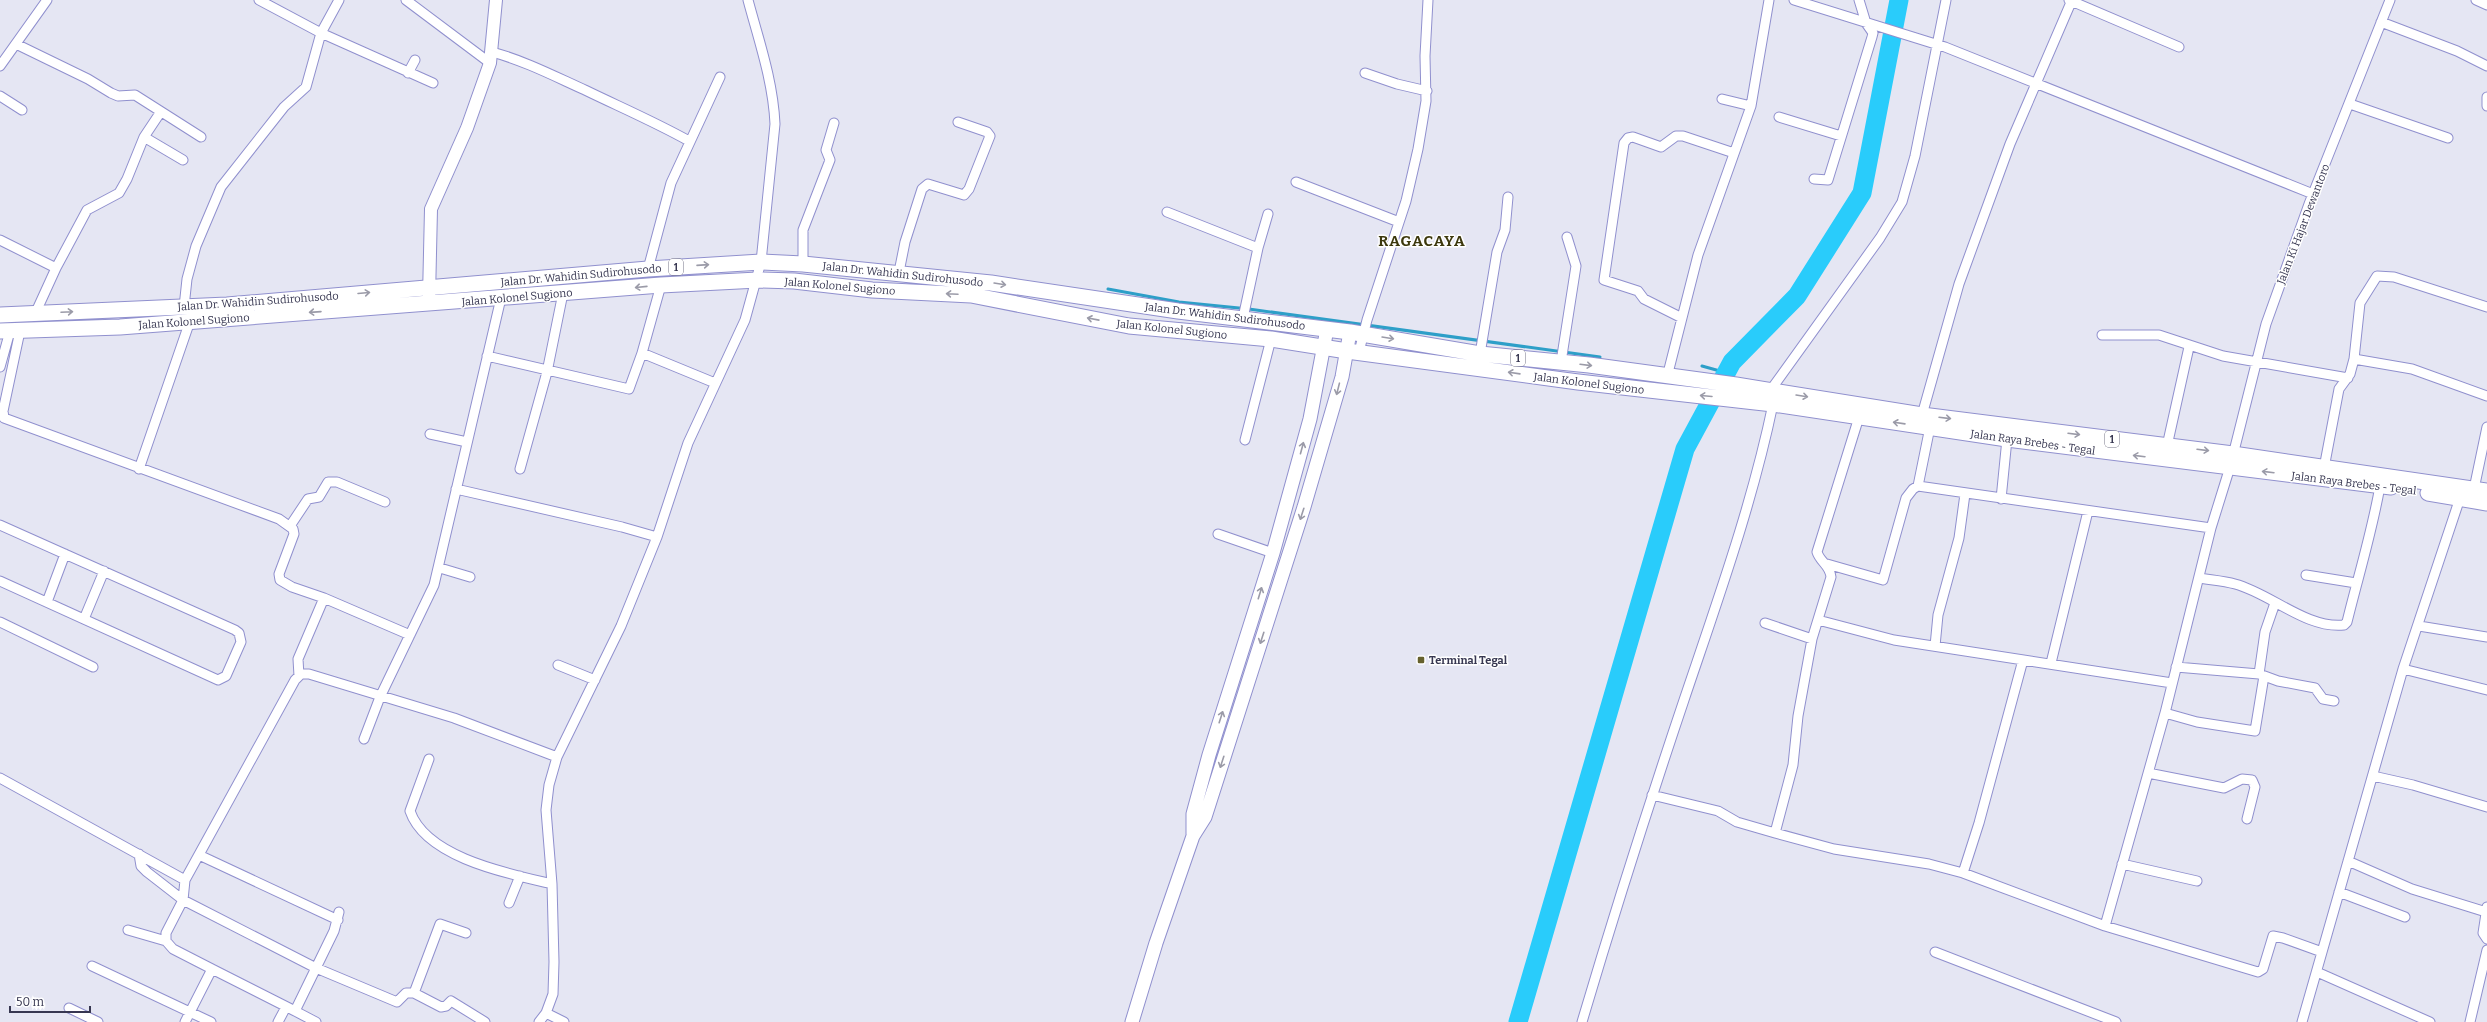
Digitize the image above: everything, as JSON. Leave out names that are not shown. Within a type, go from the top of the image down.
[{"type":"highway","name":"Jalan Dr. Wahidin Sudirohusodo","points":[[0,315],[187,314],[428,288],[648,269],[761,262],[899,272],[1245,312],[1327,329],[1360,330]]},
{"type":"highway","name":"Jalan Kolonel Sugiono","points":[[10,331],[120,327],[187,314],[429,305],[563,292],[758,280],[872,290],[971,295],[1129,326],[1271,339],[1353,352],[1674,393]]},
{"type":"highway","name":"Jalan Kolonel Sugiono","points":[[1360,330],[1480,350],[1562,360],[1687,380]]},
{"type":"highway","name":"Jalan Raya Brebes - Tegal","points":[[1687,380],[1737,392],[1772,397],[2166,446],[2232,461],[2380,486],[2471,492]]},
{"type":"highway","name":"Jalan Raya Brebes - Tegal","points":[[1674,393],[1737,392]]},
{"type":"highway","name":"Jalan Raya Brebes - Tegal","points":[[1772,397],[1859,417],[2007,439],[2232,461],[2324,468],[2471,492],[2487,503]]},
{"type":"main road","points":[[1193,836],[1194,814],[1209,755],[1273,553],[1295,472],[1325,348],[1327,329]]},
{"type":"main road","points":[[1132,1022],[1156,943],[1193,836],[1204,817],[1313,477],[1337,395],[1360,330]]},
{"type":"main road","points":[[1295,472],[1313,477]]},
{"type":"street","points":[[0,66],[47,0]]},
{"type":"street","points":[[259,0],[321,33],[433,83]]},
{"type":"street","points":[[139,469],[187,314],[187,279],[196,246],[221,187],[284,107],[306,87],[321,33],[339,0]]},
{"type":"street","points":[[406,0],[491,57],[515,58],[546,71],[630,110],[689,141]]},
{"type":"street","points":[[429,305],[428,288],[431,209],[467,128],[491,57],[496,0]]},
{"type":"street","points":[[539,1022],[546,1013],[553,994],[554,962],[552,884],[546,810],[549,785],[557,757],[621,626],[657,537],[688,443],[745,320],[758,280],[775,135],[775,117],[766,64],[748,0]]},
{"type":"street","points":[[1360,330],[1399,222],[1418,149],[1427,92],[1425,56],[1428,0]]},
{"type":"street","points":[[1667,377],[1698,255],[1750,106],[1769,0]]},
{"type":"street","points":[[1794,0],[1932,42],[2313,194]]},
{"type":"street","points":[[1814,179],[1827,181],[1872,37],[1873,33],[1866,23],[1859,0]]},
{"type":"street","points":[[1582,1022],[1652,795],[1739,535],[1761,462],[1772,397],[1876,244],[1902,202],[1916,156],[1932,42],[1946,0]]},
{"type":"street","points":[[1922,415],[1959,284],[2035,84],[2071,0],[2179,47]]},
{"type":"street","name":"Jalan Ki Hajar Dewantoro","points":[[2105,926],[2165,713],[2211,528],[2232,461],[2256,363],[2284,272],[2313,194],[2390,0]]},
{"type":"street","points":[[2476,0],[2487,4]]},
{"type":"street","points":[[2381,22],[2457,51],[2487,66]]},
{"type":"street","points":[[16,44],[88,79],[111,93],[118,96],[135,95],[160,113],[200,137]]},
{"type":"street","points":[[408,73],[415,60]]},
{"type":"street","points":[[1365,73],[1427,92]]},
{"type":"street","points":[[648,269],[671,184],[689,141],[708,105],[720,77]]},
{"type":"street","points":[[0,96],[22,110]]},
{"type":"street","points":[[2487,97],[2487,106]]},
{"type":"street","points":[[1722,99],[1750,106]]},
{"type":"street","points":[[2350,104],[2448,138]]},
{"type":"street","points":[[35,314],[56,268],[89,207],[119,193],[126,182],[144,137],[160,113]]},
{"type":"street","points":[[1779,117],[1841,136]]},
{"type":"street","points":[[899,272],[905,242],[922,189],[928,184],[964,195],[969,189],[990,136],[987,132],[958,122]]},
{"type":"street","points":[[803,264],[803,230],[830,160],[826,150],[834,123]]},
{"type":"street","points":[[1682,318],[1644,299],[1638,291],[1604,280],[1624,143],[1628,138],[1634,137],[1661,147],[1676,136],[1683,136],[1734,153]]},
{"type":"street","points":[[144,137],[182,160]]},
{"type":"street","points":[[1296,182],[1399,222]]},
{"type":"street","points":[[1480,350],[1497,248],[1505,230],[1508,197]]},
{"type":"street","points":[[1167,212],[1258,248]]},
{"type":"street","points":[[1245,312],[1258,248],[1268,214]]},
{"type":"street","points":[[1562,360],[1563,343],[1576,266],[1567,237]]},
{"type":"street","points":[[0,240],[56,268]]},
{"type":"street","points":[[2324,468],[2340,389],[2348,378],[2354,359],[2360,303],[2377,276],[2394,277],[2487,307]]},
{"type":"street","points":[[487,356],[547,372],[629,389],[642,353],[661,286]]},
{"type":"street","points":[[520,469],[547,372],[563,292]]},
{"type":"street","points":[[364,739],[380,697],[432,591],[440,568],[456,489],[501,298]]},
{"type":"street","points":[[0,367],[10,331]]},
{"type":"street","points":[[10,331],[3,417],[7,420],[139,469],[279,519],[290,526],[294,534],[279,574],[280,580],[292,587],[324,598],[410,635]]},
{"type":"street","points":[[2102,335],[2160,335],[2190,347],[2256,363],[2348,378]]},
{"type":"street","points":[[1244,440],[1271,339]]},
{"type":"street","points":[[2166,446],[2190,347]]},
{"type":"street","points":[[642,353],[715,383]]},
{"type":"street","points":[[2354,359],[2412,369],[2487,396]]},
{"type":"street","points":[[1859,417],[1817,552],[1819,558],[1827,564],[1884,580],[1907,496],[1918,486],[1930,427]]},
{"type":"street","points":[[2302,1022],[2403,669],[2471,492],[2487,427]]},
{"type":"street","points":[[430,434],[467,442]]},
{"type":"street","points":[[2000,499],[2007,439]]},
{"type":"street","points":[[290,526],[308,499],[319,497],[328,482],[337,482],[385,502]]},
{"type":"street","points":[[1918,486],[1965,494],[2211,528]]},
{"type":"street","points":[[2199,578],[2236,584],[2275,603],[2320,622],[2344,625],[2347,622],[2356,583],[2372,530],[2380,486]]},
{"type":"street","points":[[456,489],[622,526],[657,537]]},
{"type":"street","points":[[1935,646],[1938,615],[1959,538],[1965,494]]},
{"type":"street","points":[[2051,664],[2088,511]]},
{"type":"street","points":[[0,525],[104,570],[235,630],[239,633],[241,642],[226,676],[218,680],[0,581]]},
{"type":"street","points":[[1218,534],[1273,553]]},
{"type":"street","points":[[47,602],[65,554]]},
{"type":"street","points":[[1776,833],[1793,765],[1798,716],[1812,639],[1831,577],[1827,564]]},
{"type":"street","points":[[440,568],[470,577]]},
{"type":"street","points":[[84,619],[104,570]]},
{"type":"street","points":[[2306,575],[2356,583]]},
{"type":"street","points":[[316,1022],[172,949],[166,941],[166,933],[183,900],[185,880],[299,676],[298,659],[324,598]]},
{"type":"street","points":[[2165,713],[2197,722],[2255,731],[2266,632],[2275,603]]},
{"type":"street","points":[[1818,620],[1865,633],[1935,646],[2172,683]]},
{"type":"street","points":[[0,622],[93,667]]},
{"type":"street","points":[[1765,623],[1812,639]]},
{"type":"street","points":[[2419,626],[2487,637]]},
{"type":"street","points":[[1963,872],[1979,824],[2023,660]]},
{"type":"street","points":[[558,665],[595,680]]},
{"type":"street","points":[[2176,667],[2261,674],[2310,686],[2318,690],[2323,699],[2334,701]]},
{"type":"street","points":[[2403,669],[2487,690]]},
{"type":"street","points":[[299,676],[309,674],[380,697],[454,718],[557,757]]},
{"type":"street","points":[[429,759],[410,811],[418,826],[447,850],[520,876],[552,884]]},
{"type":"street","points":[[2148,773],[2224,788],[2242,778],[2252,780],[2255,787],[2247,819]]},
{"type":"street","points":[[2373,776],[2413,785],[2487,807]]},
{"type":"street","points":[[0,778],[185,880]]},
{"type":"street","points":[[1652,795],[1718,811],[1737,822],[1834,849],[1929,864],[1963,872],[2105,926],[2258,972],[2263,970],[2273,936],[2322,952]]},
{"type":"street","points":[[139,854],[142,866],[147,872],[183,900],[316,968],[397,1002],[406,993],[414,993],[444,1007],[452,1001],[485,1022]]},
{"type":"street","points":[[199,855],[339,916],[316,968],[290,1009],[278,1022]]},
{"type":"street","points":[[2348,861],[2412,889],[2486,909],[2484,933],[2487,939]]},
{"type":"street","points":[[2122,864],[2197,881]]},
{"type":"street","points":[[509,903],[520,876]]},
{"type":"street","points":[[2338,892],[2405,917]]},
{"type":"street","points":[[414,993],[440,924],[466,933]]},
{"type":"street","points":[[128,930],[166,941]]},
{"type":"street","points":[[2470,1022],[2487,950]]},
{"type":"street","points":[[1935,952],[2116,1022]]},
{"type":"street","points":[[92,966],[211,1022]]},
{"type":"street","points":[[186,1022],[212,969]]},
{"type":"street","points":[[2317,972],[2430,1022]]},
{"type":"street","points":[[70,1008],[98,1022]]},
{"type":"street","points":[[546,1013],[564,1022]]},
{"type":"waterway","points":[[1518,1022],[1685,449],[1732,362],[1797,296],[1862,193],[1899,0]]},
{"type":"waterway","points":[[1108,289],[1179,302],[1249,309],[1600,357]]},
{"type":"waterway","points":[[1702,366],[1727,373]]},
{"type":"place","name":"Terminal Tegal","points":[[1421,660]]},
{"type":"district","name":"RAGACAYA","points":[[1422,241]]}]
